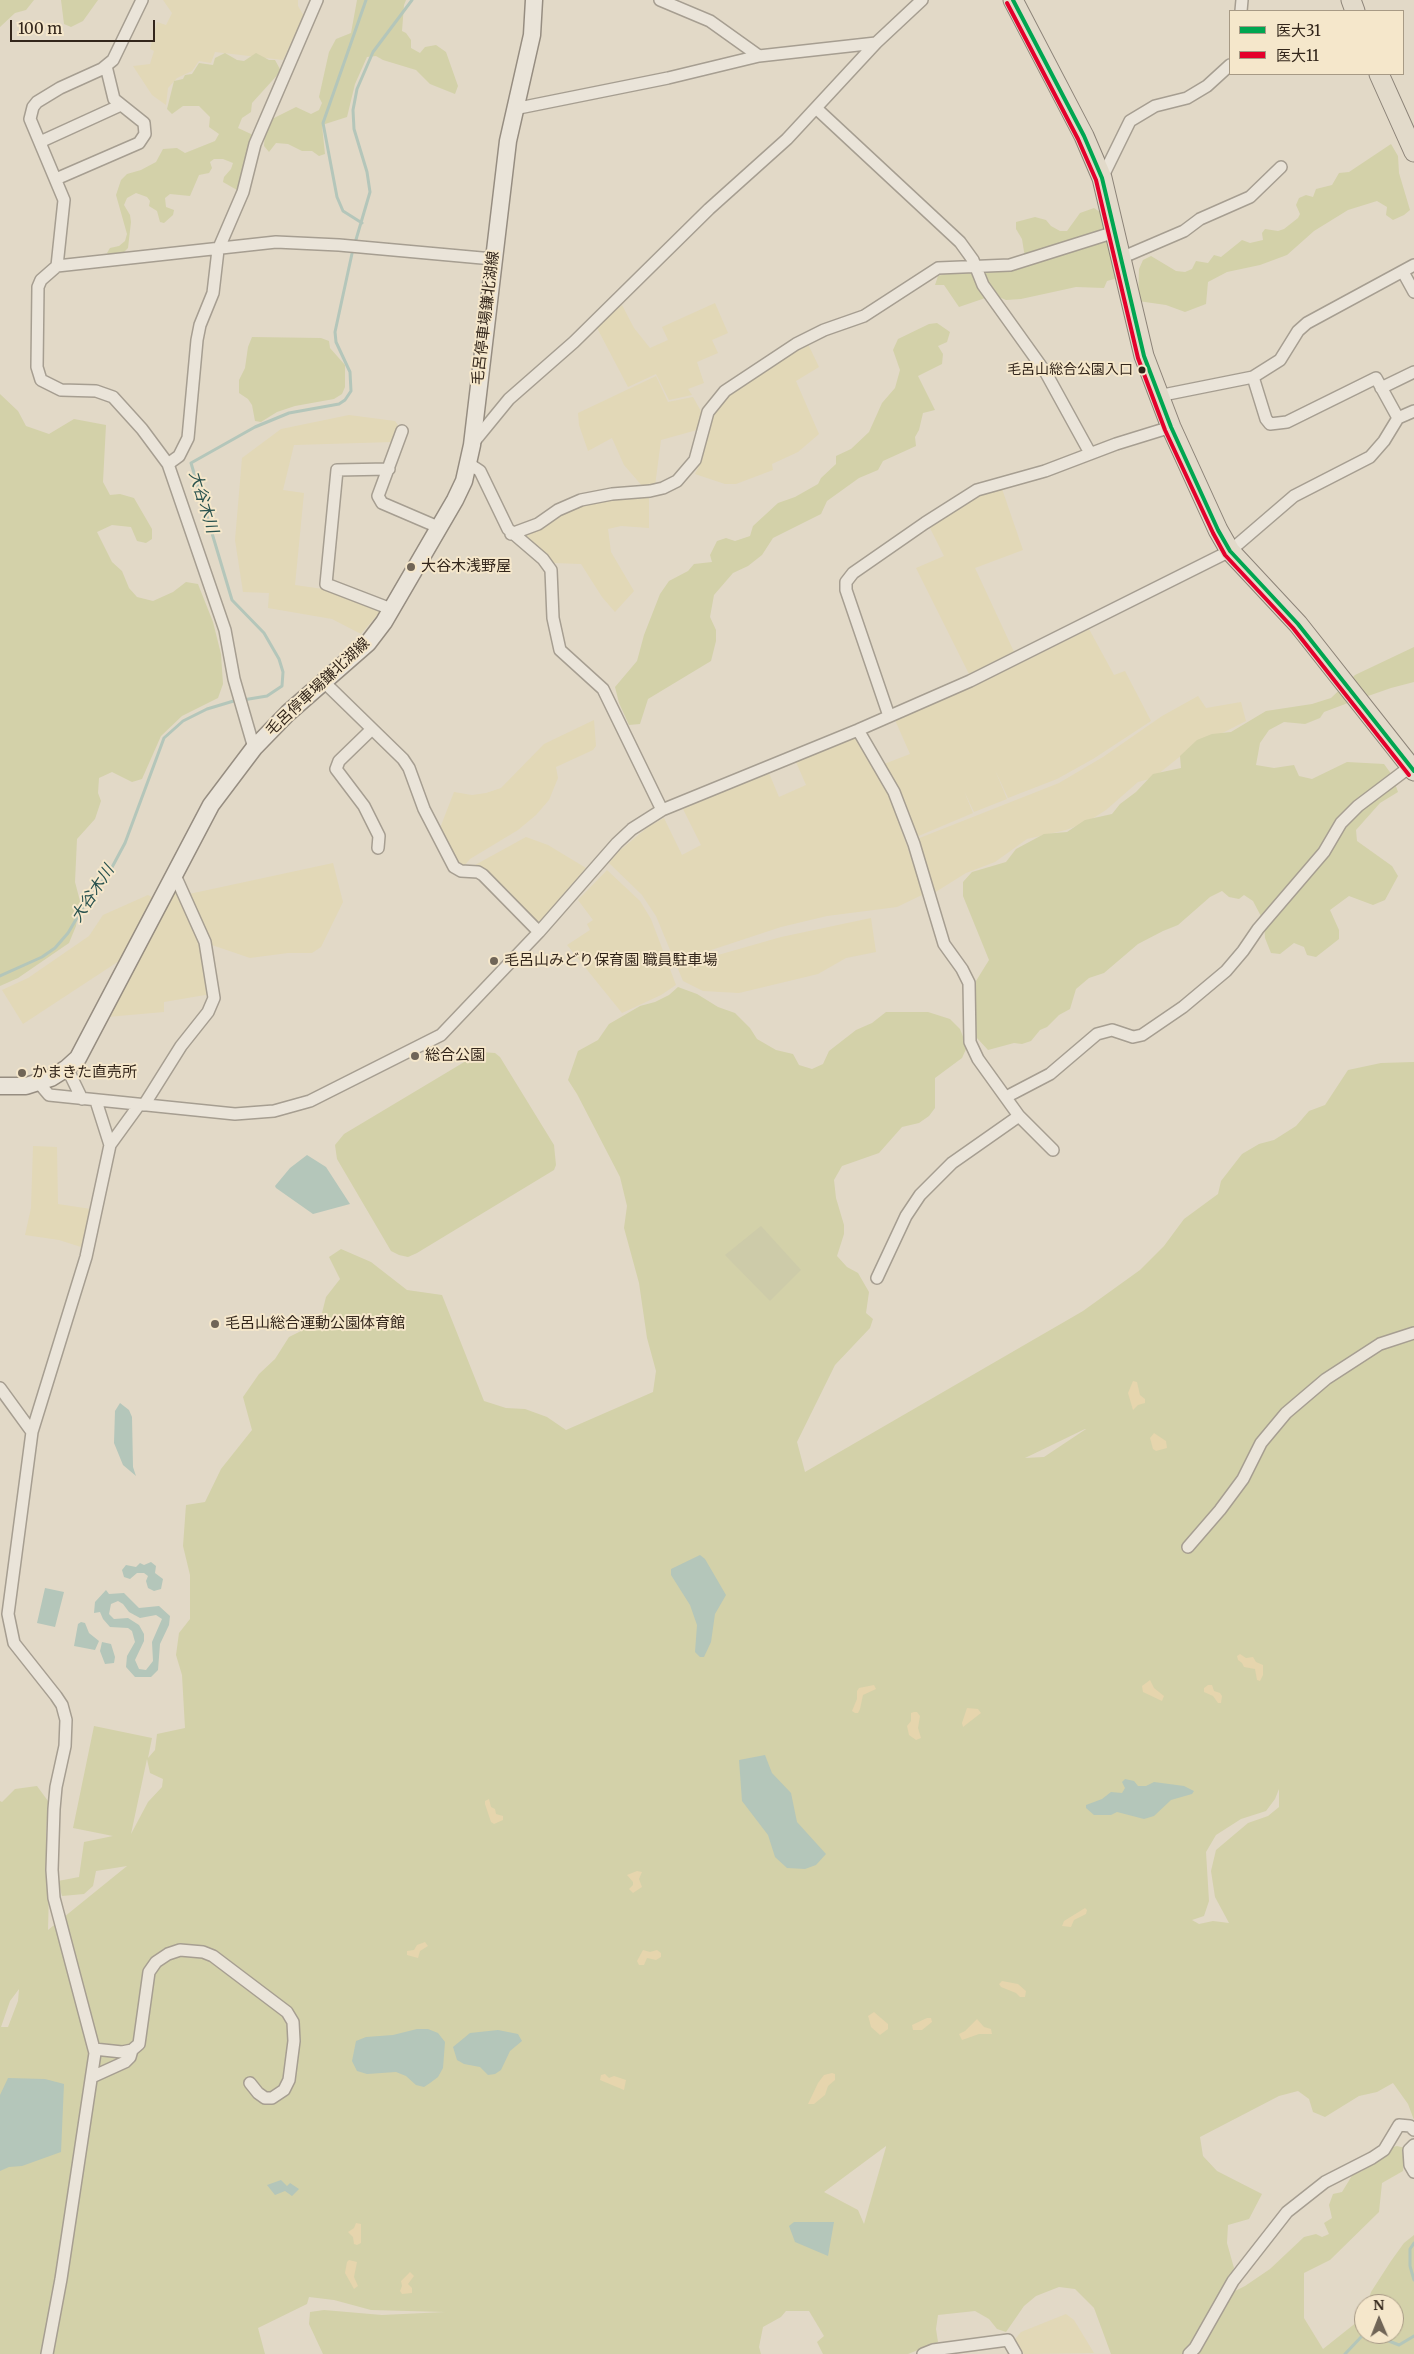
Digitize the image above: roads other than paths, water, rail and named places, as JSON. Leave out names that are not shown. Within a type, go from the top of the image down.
[{"type":"main road","name":"毛呂停車場鎌北湖線","points":[[0,1086],[26,1086],[38,1082],[67,1068],[81,1053],[174,873],[212,805],[254,748],[288,713],[368,643],[391,609],[455,500],[472,445],[493,259],[514,109],[532,35],[534,0]]},
{"type":"main road","points":[[1013,0],[1084,136],[1102,178],[1139,340],[1158,396],[1205,503],[1230,551],[1298,624],[1410,760]]},
{"type":"main road","points":[[1379,75],[1414,152]]},
{"type":"street","points":[[57,266],[64,200],[30,119],[37,102],[106,66],[119,50],[142,0]]},
{"type":"street","points":[[168,464],[179,456],[188,438],[197,340],[200,325],[213,293],[218,250],[243,192],[255,144],[318,0]]},
{"type":"street","points":[[660,0],[710,21],[759,56]]},
{"type":"street","points":[[472,445],[509,398],[574,342],[709,209],[817,109],[876,43],[922,0]]},
{"type":"street","points":[[514,109],[668,78],[759,56],[876,43]]},
{"type":"street","points":[[56,179],[139,142],[145,134],[144,123],[114,99],[106,66]]},
{"type":"street","points":[[1102,178],[1130,121],[1155,106],[1187,98],[1207,86],[1229,66]]},
{"type":"street","points":[[40,142],[121,105]]},
{"type":"street","points":[[817,109],[960,242],[976,265],[983,284],[1046,373],[1090,454]]},
{"type":"street","points":[[1120,258],[1184,231],[1200,219],[1250,197],[1281,166]]},
{"type":"street","points":[[511,534],[538,524],[558,510],[581,500],[612,494],[650,491],[663,488],[677,481],[695,460],[708,412],[725,391],[796,344],[824,330],[864,316],[938,268],[1010,265],[1115,232]]},
{"type":"street","points":[[254,748],[238,694],[225,630],[168,464],[142,429],[112,397],[96,391],[61,390],[41,380],[37,367],[38,286],[44,276],[57,266],[91,261],[218,250],[276,242],[361,247],[493,259]]},
{"type":"street","points":[[1158,396],[1253,378],[1280,360],[1298,331],[1307,323],[1414,265]]},
{"type":"street","points":[[1403,272],[1414,292]]},
{"type":"street","points":[[1381,388],[1414,372]]},
{"type":"street","points":[[1253,378],[1266,419],[1270,424],[1287,422],[1376,378],[1398,418]]},
{"type":"street","points":[[38,1082],[49,1095],[96,1101],[253,1114],[274,1112],[310,1101],[441,1035],[539,932],[617,843],[632,829],[662,810],[970,682],[1230,551],[1294,496],[1370,457],[1384,441],[1398,418],[1414,411]]},
{"type":"street","points":[[889,716],[846,590],[846,582],[862,566],[977,490],[1045,471],[1171,427]]},
{"type":"street","points":[[402,431],[378,496],[382,503],[438,527]]},
{"type":"street","points":[[468,463],[480,471],[511,534],[543,559],[551,570],[552,618],[560,650],[603,689],[662,810]]},
{"type":"street","points":[[389,469],[337,470],[326,584],[391,609]]},
{"type":"street","points":[[324,683],[403,759],[409,768],[424,809],[454,867],[461,871],[478,872],[483,875],[539,932]]},
{"type":"street","points":[[372,729],[339,761],[336,769],[364,806],[379,836],[378,848]]},
{"type":"street","points":[[858,730],[894,792],[914,844],[944,944],[962,969],[969,983],[970,1042],[978,1059],[1019,1116],[1053,1150]]},
{"type":"street","points":[[1006,1097],[1050,1074],[1097,1034],[1112,1030],[1133,1037],[1142,1035],[1183,1007],[1226,971],[1258,929],[1324,852],[1341,823],[1410,760]]},
{"type":"street","points":[[47,2354],[61,2279],[92,2077],[94,2050],[54,1898],[52,1870],[54,1809],[56,1787],[65,1746],[66,1720],[62,1705],[56,1696],[14,1643],[9,1624],[11,1582],[26,1486],[32,1432],[86,1257],[110,1145],[141,1105],[181,1046],[208,1012],[214,998],[205,942],[174,873]]},
{"type":"street","points":[[67,1068],[82,1099]]},
{"type":"street","points":[[96,1101],[110,1145]]},
{"type":"street","points":[[877,1278],[906,1216],[920,1195],[952,1163],[1019,1116]]},
{"type":"street","points":[[1188,1548],[1234,1492],[1261,1443],[1286,1413],[1326,1379],[1380,1344],[1414,1333]]},
{"type":"street","points":[[0,1388],[32,1432]]},
{"type":"street","points":[[94,2050],[122,2052],[132,2050],[139,2044],[149,1972],[156,1962],[168,1954],[180,1950],[203,1952],[214,1956],[287,2012],[293,2022],[293,2051],[289,2080],[284,2090],[272,2098],[265,2098],[250,2084]]},
{"type":"street","points":[[92,2077],[125,2062],[130,2057],[132,2050]]},
{"type":"street","points":[[1189,2354],[1233,2281],[1287,2212],[1325,2182],[1384,2150],[1399,2126],[1410,2126],[1414,2130]]},
{"type":"street","points":[[1414,2145],[1409,2150],[1410,2165],[1414,2172]]},
{"type":"street","points":[[923,2354],[933,2350],[1008,2340],[1016,2354]]},
{"type":"waterway","points":[[362,223],[343,211],[337,197],[323,123],[366,0]]},
{"type":"waterway","name":"大谷木川","points":[[355,243],[370,192],[367,172],[354,129],[353,110],[357,89],[373,52],[412,0]]},
{"type":"waterway","name":"大谷木川","points":[[243,700],[267,696],[282,686],[283,672],[279,659],[264,633],[232,600],[191,463],[255,427],[289,413],[339,404],[345,400],[351,391],[350,372],[336,342],[335,332],[353,249]]},
{"type":"waterway","name":"大谷木川","points":[[0,976],[42,957],[55,948],[68,933],[84,906],[110,871],[125,843],[164,738],[183,721],[207,709],[237,700]]},
{"type":"waterway","points":[[1414,2243],[1410,2249],[1410,2266],[1414,2280]]},
{"type":"waterway","points":[[1345,2354],[1362,2336],[1376,2336],[1399,2345],[1414,2336]]},
{"type":"place","name":"毛呂山総合公園入口","points":[[1142,370]]},
{"type":"place","name":"大谷木浅野屋","points":[[411,567]]},
{"type":"place","name":"毛呂山みどり保育園 職員駐車場","points":[[494,961]]},
{"type":"place","name":"総合公園","points":[[415,1056]]},
{"type":"place","name":"かまきた直売所","points":[[22,1073]]},
{"type":"place","name":"毛呂山総合運動公園体育館","points":[[215,1324]]}]
